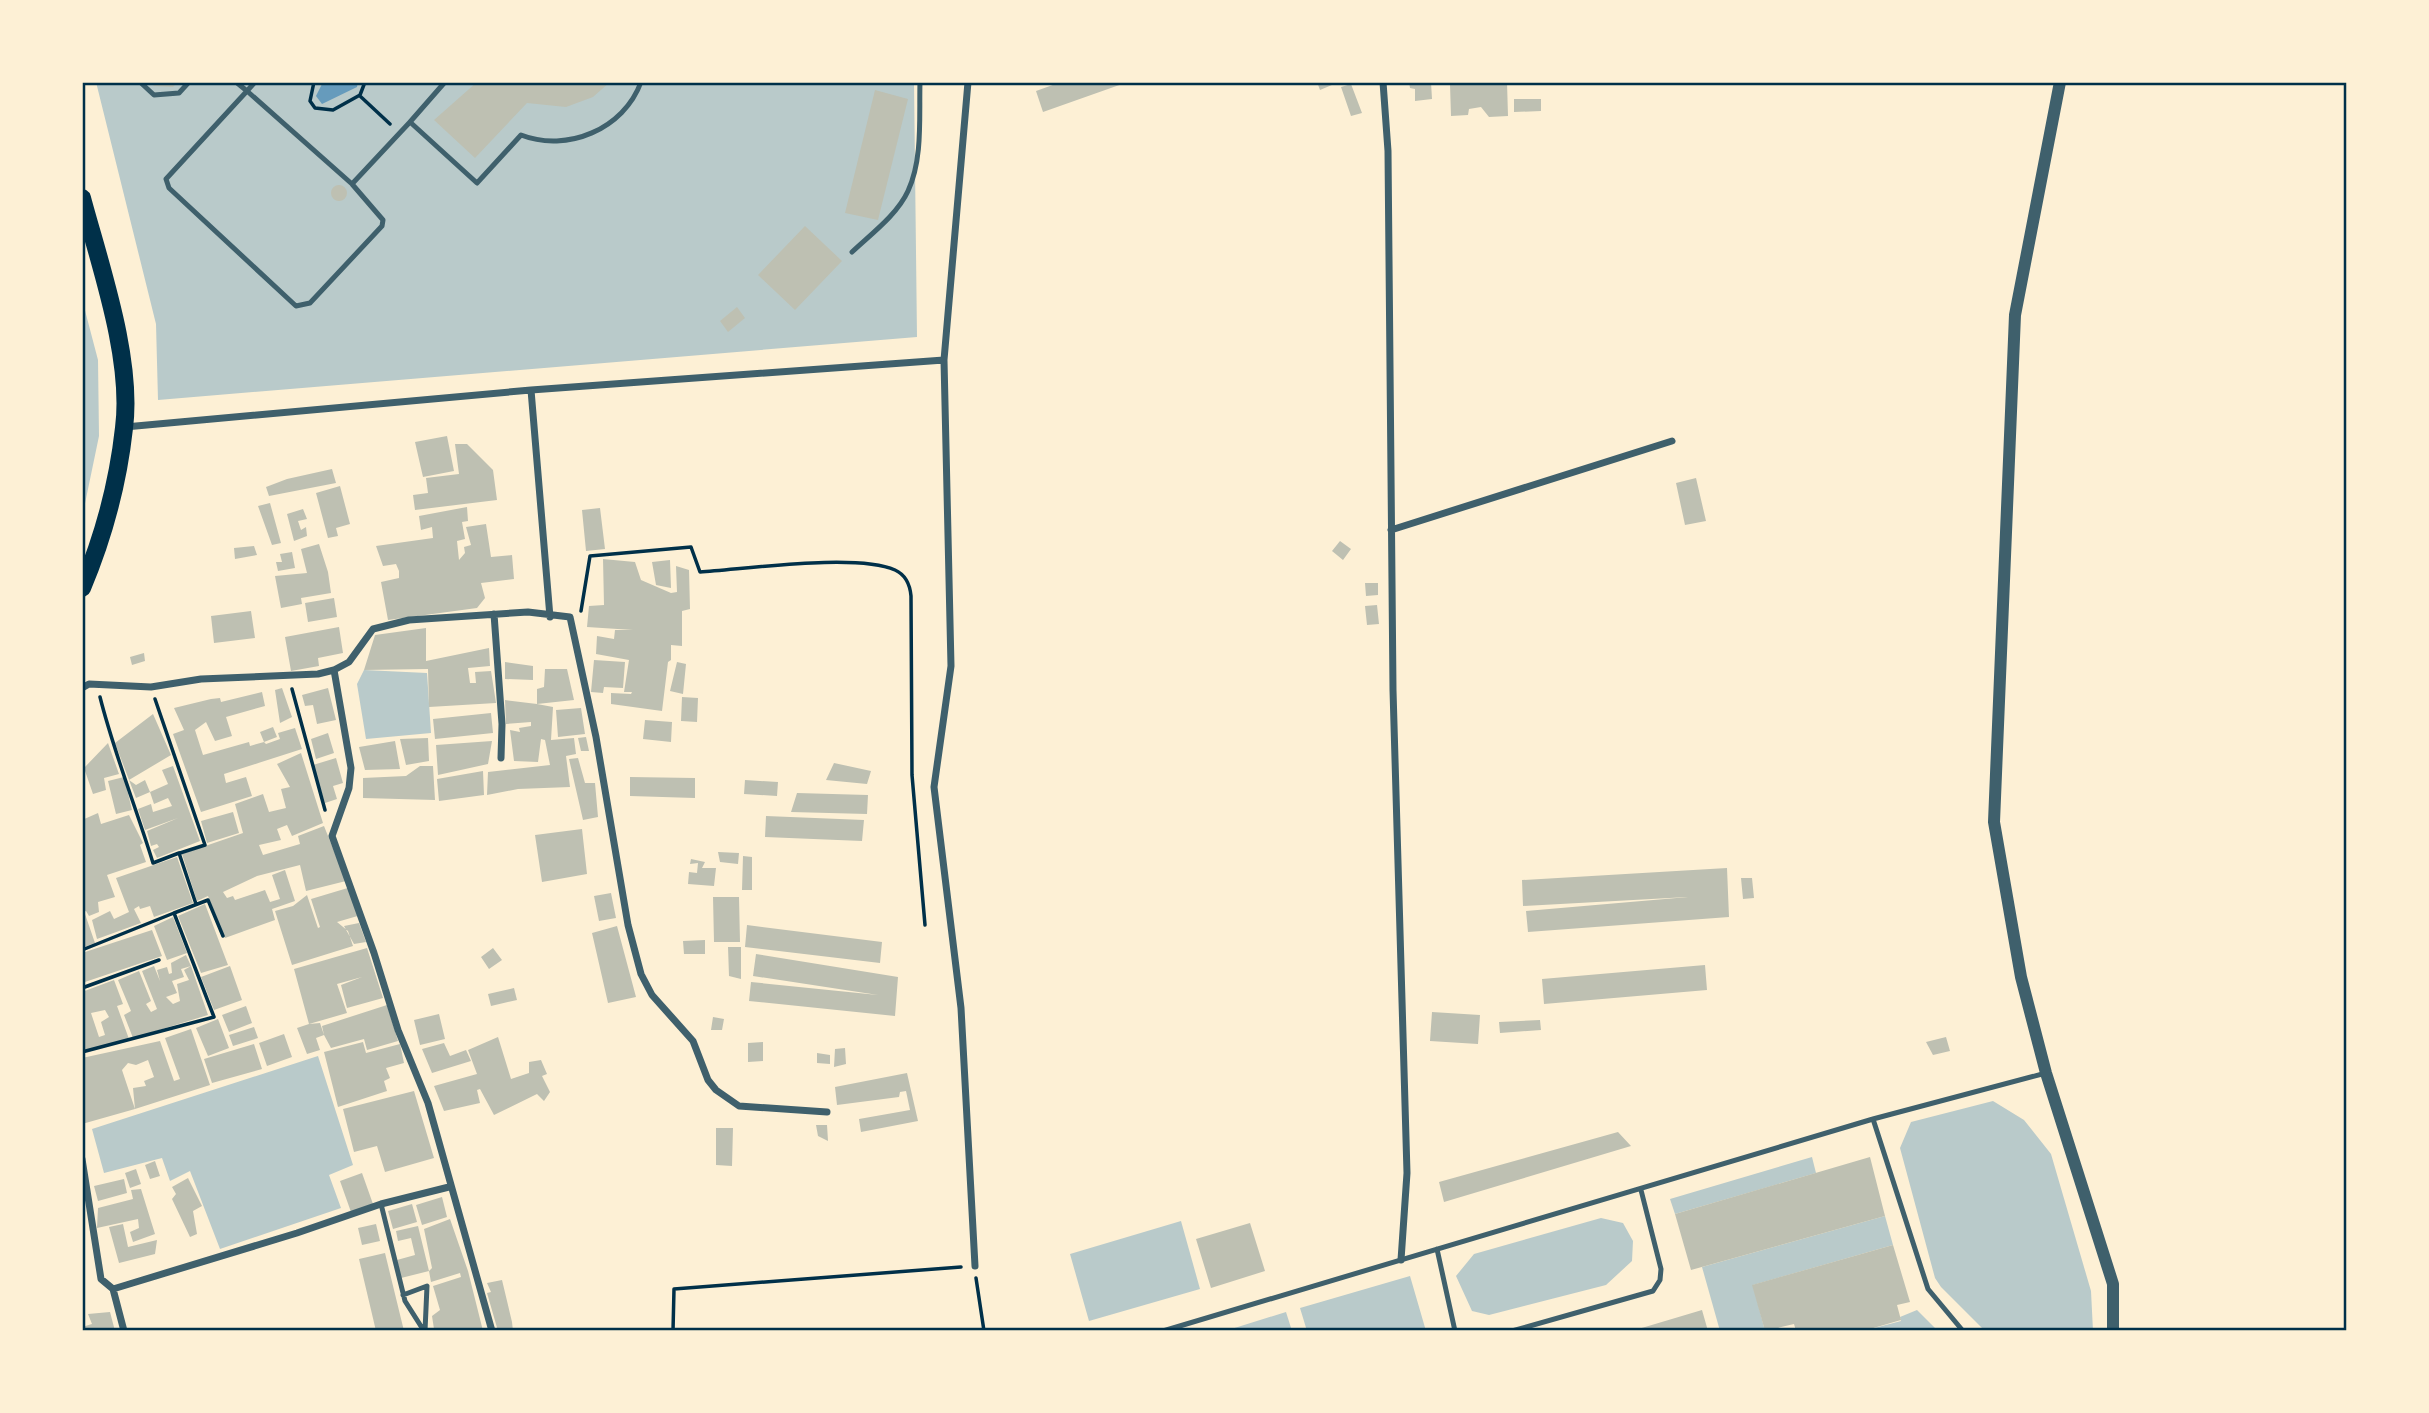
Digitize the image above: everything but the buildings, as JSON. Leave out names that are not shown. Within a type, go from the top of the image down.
[{"type":"highway","points":[[82,198],[112,309],[124,384],[125,427],[102,541],[82,588]]},
{"type":"street","points":[[968,82],[944,360],[951,666],[934,787],[961,1008],[975,1266]]},
{"type":"street","points":[[1383,82],[1388,151],[1391,530],[1407,1173],[1401,1260]]},
{"type":"street","points":[[2060,82],[2015,315],[1994,822],[2021,977],[2046,1073],[2113,1284],[2113,1331]]},
{"type":"street","points":[[125,427],[531,390],[944,360]]},
{"type":"street","points":[[531,390],[550,617]]},
{"type":"street","points":[[1391,530],[1672,441]]},
{"type":"street","points":[[82,688],[97,684],[150,687],[201,679],[289,677],[334,670],[349,662],[373,629],[409,620],[528,612],[550,617],[570,617],[596,737],[628,925],[641,974],[652,995],[693,1041],[708,1080],[727,1101],[739,1106],[827,1111]]},
{"type":"street","points":[[494,614],[502,724],[501,758]]},
{"type":"street","points":[[334,670],[351,768],[349,788],[332,836],[398,1030],[428,1103],[492,1331]]},
{"type":"street","points":[[82,1159],[101,1279],[113,1289],[124,1331]]},
{"type":"street","points":[[113,1289],[297,1233],[381,1204],[450,1187]]},
{"type":"lane","points":[[141,82],[154,95],[179,93],[189,82]]},
{"type":"lane","points":[[236,82],[247,90],[352,184],[379,214],[382,226],[310,303],[296,306],[169,188],[166,179],[247,90],[255,82]]},
{"type":"lane","points":[[352,184],[445,82]]},
{"type":"lane","points":[[410,122],[477,183],[521,135],[547,141],[566,141],[601,128],[629,104],[641,82]]},
{"type":"lane","points":[[852,252],[884,222],[908,191],[918,145],[920,82]]},
{"type":"lane","points":[[1163,1331],[1873,1119],[2046,1073]]},
{"type":"lane","points":[[1873,1119],[1928,1289],[1963,1331]]},
{"type":"lane","points":[[1512,1331],[1653,1291],[1660,1280],[1661,1269],[1641,1189]]},
{"type":"lane","points":[[381,1204],[403,1295],[424,1331]]},
{"type":"lane","points":[[1437,1249],[1455,1331]]},
{"type":"lane","points":[[403,1295],[427,1286],[424,1331]]},
{"type":"path","points":[[314,82],[310,101],[322,110],[332,110],[360,95],[365,82]]},
{"type":"path","points":[[360,95],[400,133]]},
{"type":"path","points":[[572,626],[580,620],[590,556],[691,547],[700,572],[860,562],[897,570],[909,583],[911,596],[912,775],[925,925]]},
{"type":"path","points":[[289,677],[332,836]]},
{"type":"path","points":[[97,684],[113,746],[126,777],[153,863],[205,845],[150,687]]},
{"type":"path","points":[[180,853],[196,905]]},
{"type":"path","points":[[82,950],[208,900],[223,936]]},
{"type":"path","points":[[82,1052],[214,1017],[174,914]]},
{"type":"path","points":[[82,988],[159,960]]},
{"type":"path","points":[[673,1331],[674,1289],[975,1266],[984,1331]]},
{"type":"shaded area","points":[[96,82],[914,82],[917,337],[158,400],[156,324]]},
{"type":"shaded area","points":[[82,299],[98,360],[99,436],[82,518]]},
{"type":"shaded area","points":[[364,670],[427,673],[431,733],[366,739],[357,684]]},
{"type":"shaded area","points":[[318,1056],[353,1165],[329,1175],[341,1208],[220,1249],[190,1171],[170,1181],[162,1158],[104,1173],[92,1129]]},
{"type":"shaded area","points":[[1993,1101],[2024,1120],[2051,1154],[2091,1291],[2093,1331],[1985,1331],[1935,1278],[1900,1148],[1911,1122]]},
{"type":"shaded area","points":[[1812,1157],[1816,1173],[1675,1214],[1670,1199]]},
{"type":"shaded area","points":[[1885,1216],[1893,1245],[1753,1285],[1765,1331],[1720,1331],[1702,1267]]},
{"type":"shaded area","points":[[1601,1218],[1623,1223],[1633,1241],[1632,1261],[1606,1285],[1489,1315],[1472,1311],[1456,1276],[1474,1254]]},
{"type":"shaded area","points":[[1181,1221],[1200,1289],[1089,1321],[1070,1254]]},
{"type":"shaded area","points":[[1410,1276],[1426,1331],[1307,1331],[1300,1308]]},
{"type":"shaded area","points":[[1917,1310],[1938,1331],[1863,1331],[1901,1321],[1900,1317]]},
{"type":"shaded area","points":[[1286,1312],[1292,1331],[1225,1331]]},
{"type":"water","points":[[323,82],[358,82],[357,87],[322,104],[316,96]]}]
